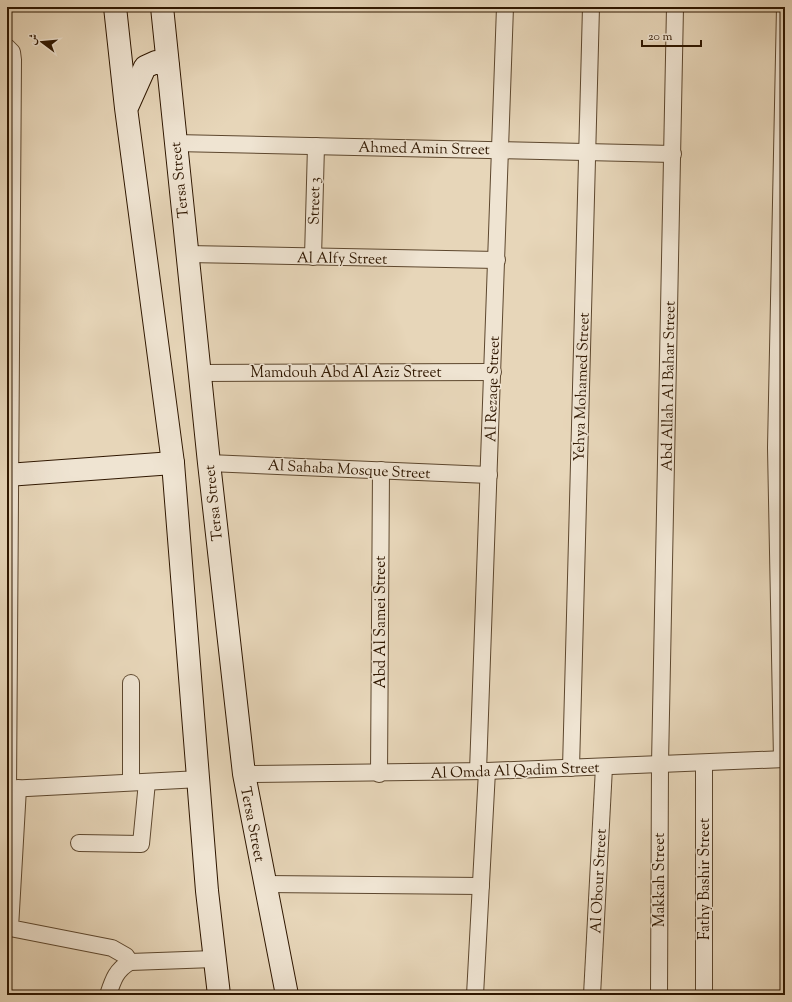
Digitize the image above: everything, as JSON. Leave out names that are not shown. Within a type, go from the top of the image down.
[{"type":"main road","points":[[115,7],[126,108],[173,463],[214,959],[219,995]]},
{"type":"main road","name":"Tersa Street","points":[[162,7],[199,372],[244,774],[287,995]]},
{"type":"main road","points":[[126,108],[144,67],[156,62],[168,66]]},
{"type":"main road","points":[[8,475],[173,463]]},
{"type":"street","name":"Al Rezaqe Street","points":[[475,995],[481,886],[489,475],[506,7]]},
{"type":"street","name":"Yehya Mohamed Street","points":[[571,768],[591,7]]},
{"type":"street","name":"Abd Allah Al Bahar Street","points":[[660,764],[675,7]]},
{"type":"street","points":[[784,759],[776,448],[785,7]]},
{"type":"street","points":[[7,47],[12,52],[13,60],[8,475],[11,788],[10,928],[11,930],[112,948],[126,956],[130,962]]},
{"type":"street","name":"Ahmed Amin Street","points":[[175,142],[673,154]]},
{"type":"street","name":"Street 3","points":[[313,257],[316,146]]},
{"type":"street","name":"Al Alfy Street","points":[[187,254],[497,260]]},
{"type":"street","name":"Mamdouh Abd Al Aziz Street","points":[[199,372],[493,372]]},
{"type":"street","name":"Al Sahaba Mosque Street","points":[[209,463],[489,475]]},
{"type":"street","name":"Abd Al Samei Street","points":[[379,774],[381,470]]},
{"type":"street","points":[[131,683],[131,782]]},
{"type":"street","name":"Al Omda Al Qadim Street","points":[[244,774],[379,774],[604,767],[784,759]]},
{"type":"street","name":"Fathy Bashir Street","points":[[704,763],[704,995]]},
{"type":"street","name":"Makkah Street","points":[[659,995],[660,764]]},
{"type":"street","name":"Al Obour Street","points":[[592,995],[604,767]]},
{"type":"street","points":[[11,788],[200,779]]},
{"type":"street","points":[[79,843],[141,844],[147,782]]},
{"type":"street","points":[[265,884],[481,886]]},
{"type":"street","points":[[108,995],[116,973],[122,966],[130,962],[214,959]]}]
